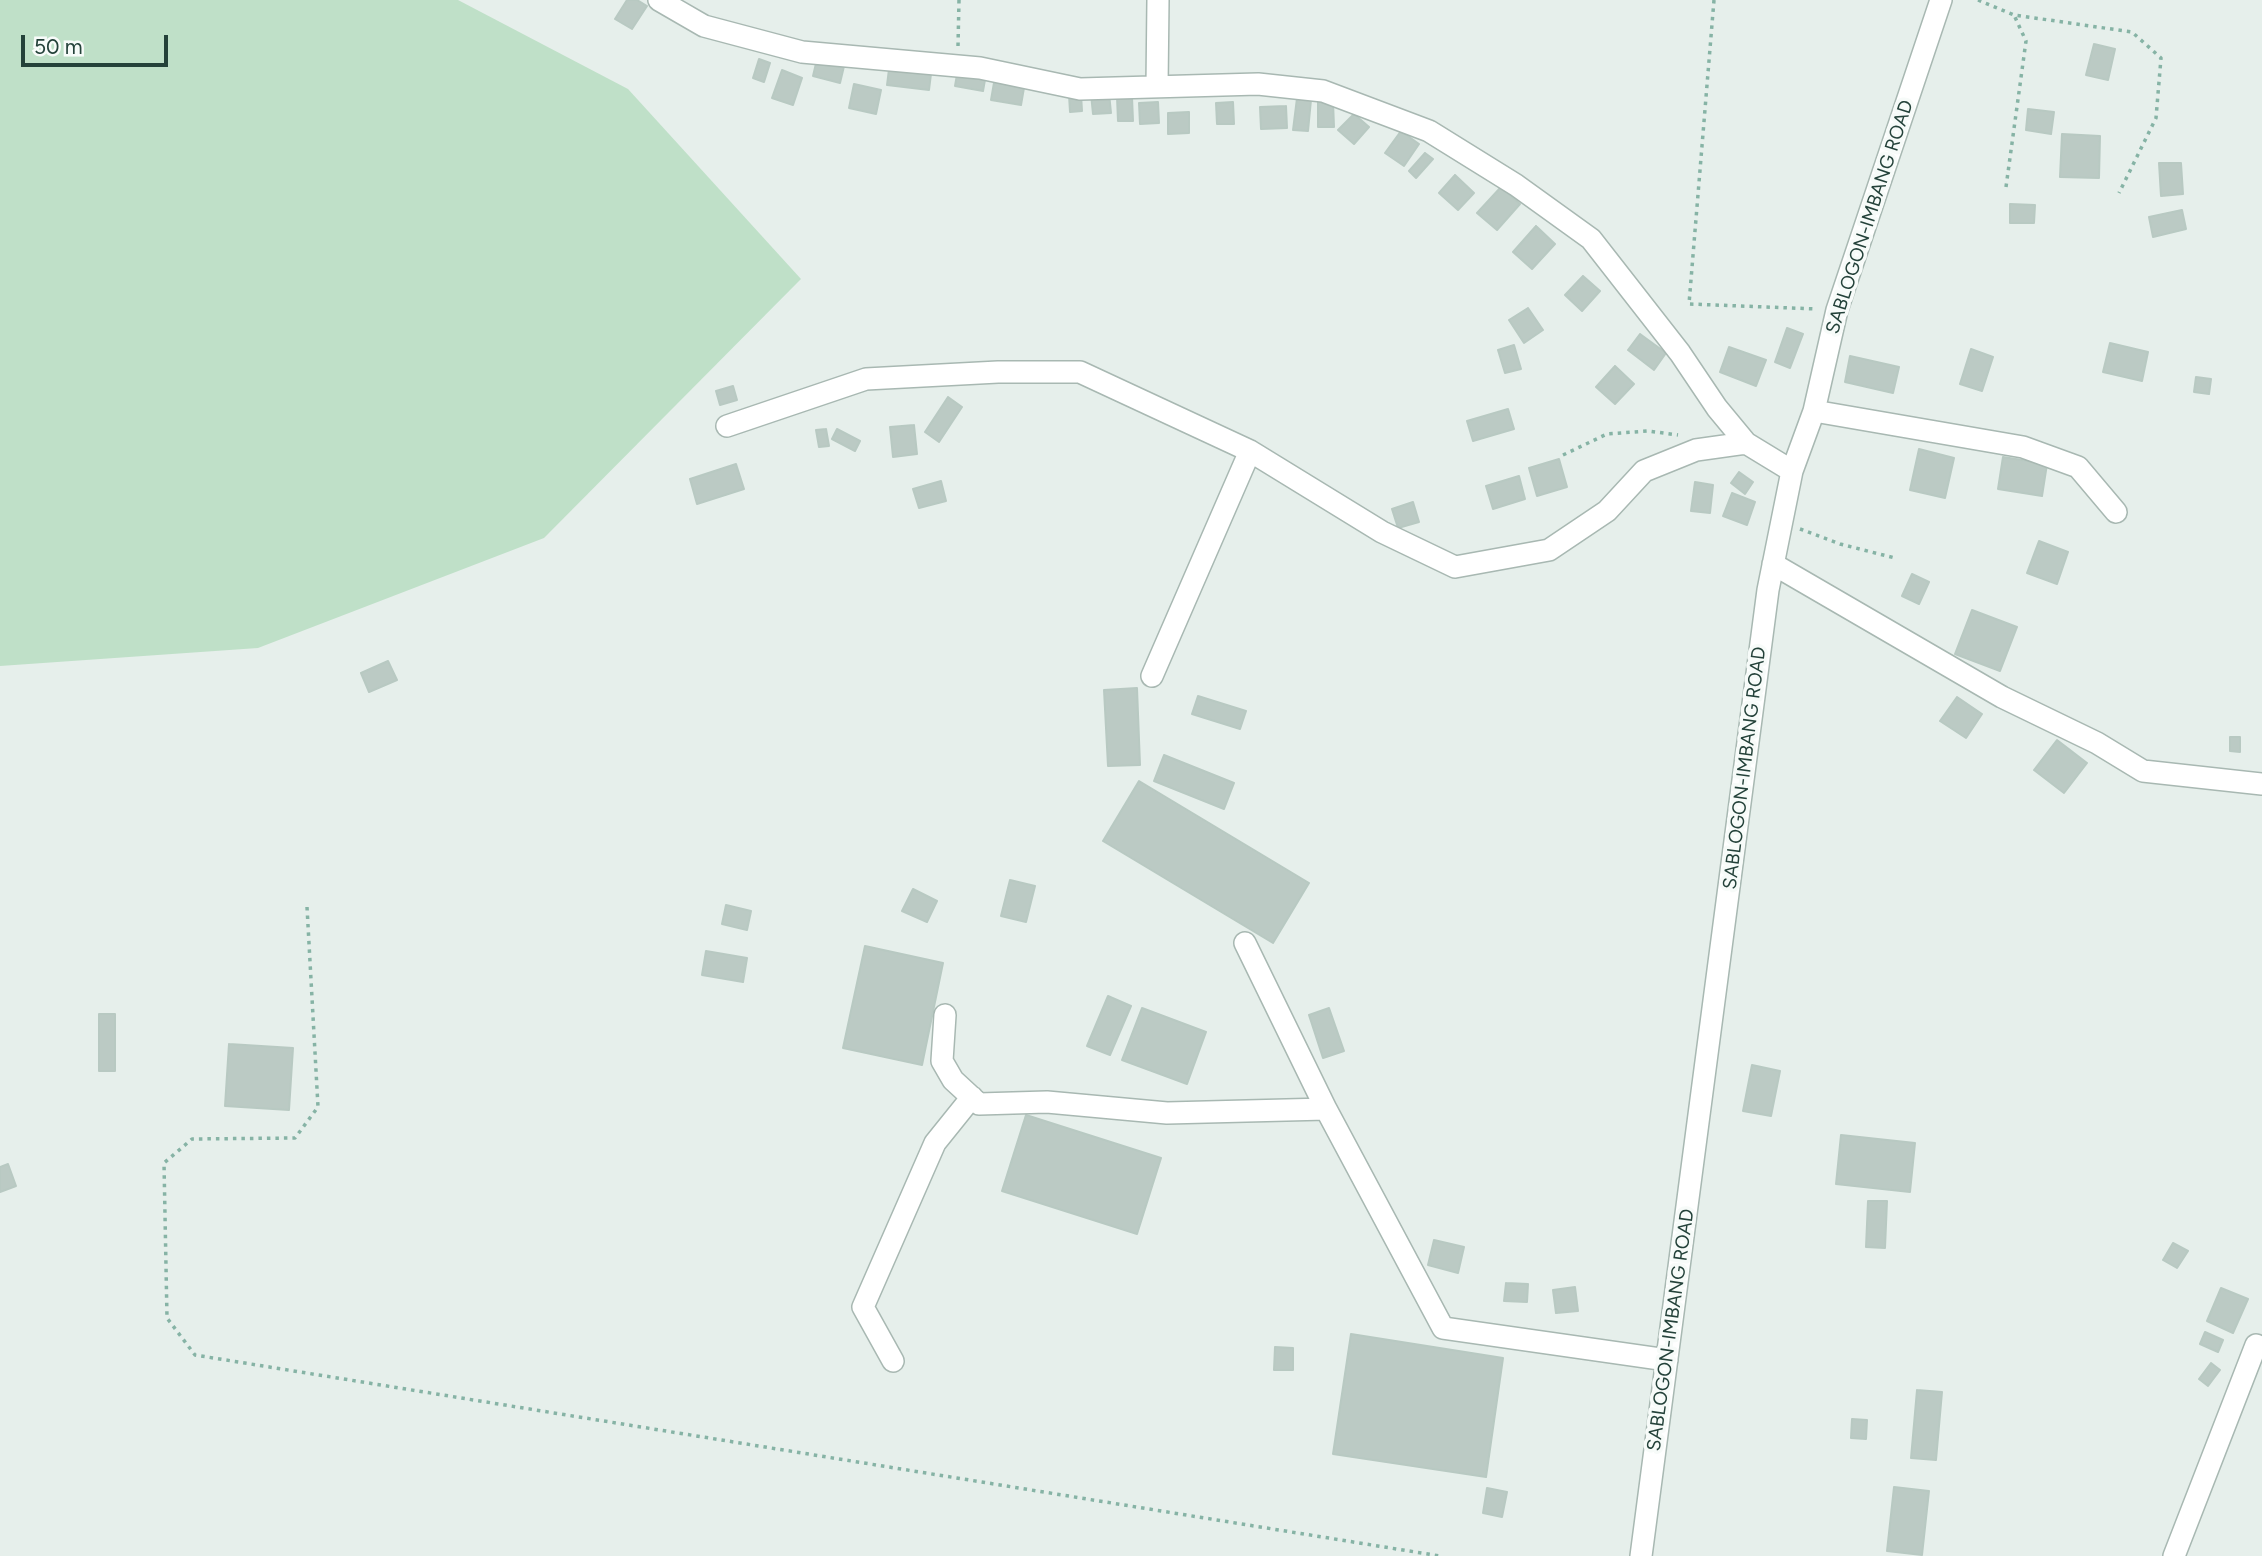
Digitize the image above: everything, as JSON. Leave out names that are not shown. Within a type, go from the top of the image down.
[{"type":"street","points":[[659,0],[704,26],[802,52],[957,65],[1080,89],[1258,84],[1323,91],[1429,131],[1516,185],[1591,239],[1746,443],[1792,471]]},
{"type":"street","points":[[1157,86],[1158,0]]},
{"type":"street","name":"SABLOGON-IMBANG ROAD","points":[[1641,1556],[1773,564],[1792,471],[1814,411],[1837,310],[1941,0]]},
{"type":"street","points":[[727,426],[866,379],[998,372],[1080,372],[1250,451],[1382,532],[1455,567],[1549,550],[1607,511],[1643,471],[1696,450],[1746,443]]},
{"type":"street","points":[[1814,411],[2023,447],[2078,467],[2116,512]]},
{"type":"street","points":[[1152,676],[1250,451]]},
{"type":"street","points":[[1773,564],[2002,696],[2097,743],[2143,771],[2262,784]]},
{"type":"street","points":[[1245,943],[1326,1109],[1443,1328],[1667,1360]]},
{"type":"street","points":[[945,1016],[942,1061],[953,1080],[979,1104],[1047,1102],[1167,1112],[1326,1109]]},
{"type":"street","points":[[893,1361],[863,1307],[935,1143],[972,1097]]},
{"type":"street","points":[[2175,1556],[2256,1346]]},
{"type":"path","points":[[957,65],[959,0]]},
{"type":"path","points":[[1714,0],[1689,304],[1837,310]]},
{"type":"path","points":[[1978,0],[2014,15],[2132,33],[2161,58],[2156,118],[2119,193]]},
{"type":"path","points":[[2006,187],[2026,41],[2014,15]]},
{"type":"path","points":[[1563,455],[1607,434],[1648,431],[1685,435]]},
{"type":"path","points":[[1782,522],[1840,544],[1895,558]]},
{"type":"path","points":[[307,907],[318,1107],[295,1138],[192,1139],[164,1163],[167,1318],[195,1355],[1440,1556]]},
{"type":"green space","points":[[0,0],[458,0],[628,89],[801,279],[544,538],[258,648],[0,666]]},
{"type":"building","points":[[627,0],[637,0],[647,6],[632,29],[615,19]]},
{"type":"building","points":[[2094,44],[2115,49],[2108,80],[2086,75]]},
{"type":"building","points":[[818,55],[845,62],[840,83],[813,76]]},
{"type":"building","points":[[759,59],[770,63],[764,82],[753,78]]},
{"type":"building","points":[[890,61],[932,66],[929,90],[887,85]]},
{"type":"building","points":[[958,69],[986,74],[983,91],[955,86]]},
{"type":"building","points":[[782,70],[802,78],[793,105],[772,98]]},
{"type":"building","points":[[995,77],[1025,82],[1021,105],[991,100]]},
{"type":"building","points":[[854,84],[881,90],[876,114],[849,108]]},
{"type":"building","points":[[1109,93],[1111,113],[1093,114],[1091,94]]},
{"type":"building","points":[[1081,94],[1082,111],[1070,112],[1069,95]]},
{"type":"building","points":[[1117,97],[1132,97],[1133,121],[1118,121]]},
{"type":"building","points":[[1297,98],[1311,100],[1308,131],[1293,130]]},
{"type":"building","points":[[1333,101],[1334,127],[1318,127],[1318,102]]},
{"type":"building","points":[[1158,102],[1159,123],[1140,124],[1139,103]]},
{"type":"building","points":[[1233,102],[1234,124],[1217,124],[1216,103]]},
{"type":"building","points":[[1286,106],[1287,128],[1261,129],[1260,107]]},
{"type":"building","points":[[2028,109],[2054,112],[2051,134],[2026,130]]},
{"type":"building","points":[[1189,112],[1189,133],[1168,134],[1168,113]]},
{"type":"building","points":[[1354,114],[1369,127],[1354,144],[1338,130]]},
{"type":"building","points":[[1401,131],[1419,144],[1404,166],[1385,153]]},
{"type":"building","points":[[2062,134],[2100,136],[2099,178],[2060,177]]},
{"type":"building","points":[[1425,153],[1433,159],[1416,178],[1409,171]]},
{"type":"building","points":[[2159,163],[2181,163],[2183,194],[2161,196]]},
{"type":"building","points":[[1455,175],[1474,193],[1458,210],[1439,193]]},
{"type":"building","points":[[1501,187],[1520,204],[1497,230],[1477,213]]},
{"type":"building","points":[[2010,204],[2035,205],[2034,223],[2010,223]]},
{"type":"building","points":[[2182,210],[2186,229],[2153,237],[2149,217]]},
{"type":"building","points":[[1536,226],[1555,244],[1532,269],[1513,252]]},
{"type":"building","points":[[1583,276],[1600,291],[1582,311],[1565,295]]},
{"type":"building","points":[[1528,308],[1543,330],[1524,343],[1509,320]]},
{"type":"building","points":[[1787,328],[1803,334],[1790,368],[1775,362]]},
{"type":"building","points":[[1640,334],[1666,353],[1654,370],[1628,350]]},
{"type":"building","points":[[2110,343],[2148,352],[2142,381],[2103,372]]},
{"type":"building","points":[[1514,345],[1521,369],[1505,373],[1498,350]]},
{"type":"building","points":[[1729,347],[1766,360],[1756,386],[1720,372]]},
{"type":"building","points":[[1971,349],[1993,357],[1982,391],[1960,384]]},
{"type":"building","points":[[1850,356],[1899,367],[1893,393],[1845,382]]},
{"type":"building","points":[[1615,366],[1634,384],[1615,404],[1596,387]]},
{"type":"building","points":[[2196,377],[2211,379],[2209,394],[2194,392]]},
{"type":"building","points":[[733,386],[737,400],[720,405],[716,391]]},
{"type":"building","points":[[948,397],[962,407],[939,442],[925,432]]},
{"type":"building","points":[[1508,409],[1514,429],[1473,441],[1467,421]]},
{"type":"building","points":[[914,425],[917,454],[893,457],[890,427]]},
{"type":"building","points":[[826,429],[829,446],[819,447],[816,430]]},
{"type":"building","points":[[837,429],[860,441],[855,451],[832,439]]},
{"type":"building","points":[[1919,449],[1954,458],[1945,498],[1910,490]]},
{"type":"building","points":[[2003,457],[2047,464],[2042,496],[1998,489]]},
{"type":"building","points":[[1559,459],[1567,487],[1537,496],[1529,468]]},
{"type":"building","points":[[736,464],[744,489],[697,504],[690,479]]},
{"type":"building","points":[[1739,472],[1753,482],[1745,494],[1731,483]]},
{"type":"building","points":[[1519,476],[1525,499],[1493,509],[1486,486]]},
{"type":"building","points":[[941,481],[946,501],[919,508],[913,489]]},
{"type":"building","points":[[1695,482],[1713,485],[1710,513],[1691,511]]},
{"type":"building","points":[[1732,493],[1755,502],[1747,525],[1723,516]]},
{"type":"building","points":[[1413,502],[1419,522],[1398,528],[1392,509]]},
{"type":"building","points":[[2039,541],[2068,552],[2057,584],[2027,573]]},
{"type":"building","points":[[1912,574],[1929,582],[1919,604],[1902,596]]},
{"type":"building","points":[[1972,610],[2017,627],[2000,671],[1955,654]]},
{"type":"building","points":[[388,661],[397,680],[369,692],[361,673]]},
{"type":"building","points":[[1137,688],[1140,765],[1108,766],[1104,690]]},
{"type":"building","points":[[1198,696],[1246,711],[1240,729],[1192,714]]},
{"type":"building","points":[[1957,697],[1982,714],[1966,738],[1940,721]]},
{"type":"building","points":[[2230,737],[2240,737],[2240,752],[2230,751]]},
{"type":"building","points":[[2057,740],[2087,763],[2064,793],[2034,770]]},
{"type":"building","points":[[1164,755],[1234,783],[1224,809],[1154,781]]},
{"type":"building","points":[[1139,781],[1309,883],[1273,943],[1103,841]]},
{"type":"building","points":[[1010,880],[1035,886],[1026,922],[1001,916]]},
{"type":"building","points":[[913,889],[937,901],[927,922],[902,911]]},
{"type":"building","points":[[726,905],[751,911],[747,930],[722,924]]},
{"type":"building","points":[[865,946],[943,963],[922,1065],[843,1048]]},
{"type":"building","points":[[706,951],[747,958],[743,982],[702,975]]},
{"type":"building","points":[[1108,996],[1131,1006],[1110,1055],[1087,1046]]},
{"type":"building","points":[[1142,1008],[1206,1032],[1187,1084],[1122,1060]]},
{"type":"building","points":[[1329,1008],[1344,1051],[1323,1058],[1309,1015]]},
{"type":"building","points":[[99,1014],[115,1014],[115,1071],[99,1071]]},
{"type":"building","points":[[229,1044],[293,1048],[289,1110],[225,1106]]},
{"type":"building","points":[[1752,1065],[1780,1071],[1771,1116],[1743,1111]]},
{"type":"building","points":[[1026,1115],[1161,1158],[1137,1234],[1002,1191]]},
{"type":"building","points":[[1841,1135],[1915,1143],[1910,1192],[1836,1184]]},
{"type":"building","points":[[8,1164],[16,1186],[0,1192],[0,1167]]},
{"type":"building","points":[[1868,1201],[1887,1201],[1885,1248],[1866,1247]]},
{"type":"building","points":[[1434,1240],[1464,1247],[1458,1273],[1428,1265]]},
{"type":"building","points":[[2173,1243],[2188,1251],[2177,1268],[2163,1260]]},
{"type":"building","points":[[1506,1283],[1528,1284],[1527,1302],[1504,1301]]},
{"type":"building","points":[[1575,1287],[1578,1311],[1556,1313],[1553,1290]]},
{"type":"building","points":[[2221,1288],[2248,1299],[2233,1333],[2207,1321]]},
{"type":"building","points":[[2205,1332],[2223,1340],[2218,1352],[2200,1344]]},
{"type":"building","points":[[1351,1334],[1503,1358],[1486,1477],[1333,1454]]},
{"type":"building","points":[[1275,1347],[1293,1348],[1293,1370],[1274,1370]]},
{"type":"building","points":[[2211,1363],[2220,1370],[2208,1386],[2199,1379]]},
{"type":"building","points":[[1917,1390],[1942,1392],[1936,1460],[1911,1458]]},
{"type":"building","points":[[1852,1419],[1867,1420],[1866,1439],[1851,1438]]},
{"type":"building","points":[[1894,1487],[1929,1491],[1922,1555],[1887,1551]]},
{"type":"building","points":[[1487,1488],[1507,1492],[1502,1517],[1483,1513]]}]
